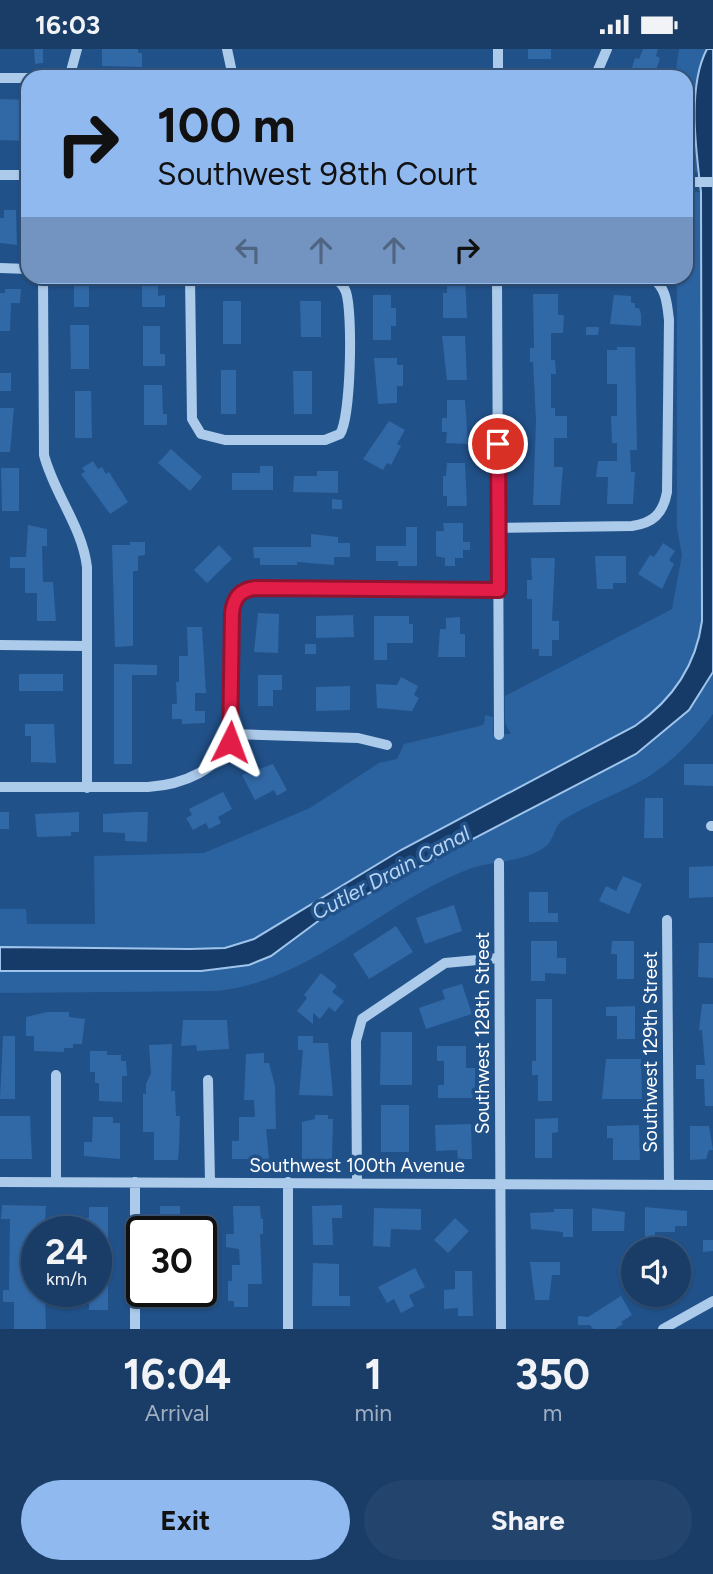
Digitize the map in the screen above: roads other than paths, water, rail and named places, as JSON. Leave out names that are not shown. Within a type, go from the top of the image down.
[{"type":"street","points":[[71,70],[77,49]]},
{"type":"street","points":[[227,49],[231,70]]},
{"type":"street","points":[[498,49],[498,70]]},
{"type":"street","points":[[598,70],[607,49]]},
{"type":"street","points":[[0,78],[21,78]]},
{"type":"street","points":[[0,175],[21,175]]},
{"type":"street","points":[[693,182],[713,182]]},
{"type":"street","points":[[0,268],[21,269]]},
{"type":"street","points":[[43,284],[43,445],[52,480],[84,549],[87,788]]},
{"type":"street","points":[[190,284],[192,419],[199,432],[225,440],[325,440],[340,434],[348,414],[348,311],[345,290],[339,284]]},
{"type":"street","points":[[497,284],[499,735]]},
{"type":"street","points":[[498,528],[632,526],[650,522],[663,509],[667,492],[669,330],[667,300],[660,284]]},
{"type":"street","points":[[0,787],[148,787],[178,782],[221,757],[227,750],[231,734],[232,613],[234,600],[240,593],[255,588],[499,590]]},
{"type":"street","points":[[0,645],[87,646]]},
{"type":"street","points":[[231,734],[358,738],[387,745]]},
{"type":"street","name":"Southwest 128th Street","points":[[499,863],[501,1329]]},
{"type":"street","name":"Southwest 129th Street","points":[[667,920],[668,1184]]},
{"type":"street","points":[[357,1182],[358,1031],[362,1019],[445,963],[499,958]]},
{"type":"street","points":[[55,1075],[56,1182]]},
{"type":"street","points":[[208,1080],[210,1182]]},
{"type":"street","name":"Southwest 100th Avenue","points":[[0,1182],[713,1185]]},
{"type":"street","points":[[135,1182],[135,1329]]},
{"type":"street","points":[[288,1182],[288,1329]]},
{"type":"street","points":[[663,1329],[713,1301]]},
{"type":"water","name":"Cutler Drain Canal","points":[[707,49],[713,49],[713,672],[689,710],[636,754],[325,916],[271,956],[249,965],[201,971],[0,971],[0,947],[225,948],[254,939],[401,850],[635,726],[671,693],[688,667],[702,621],[701,192],[695,100],[701,64]]}]
